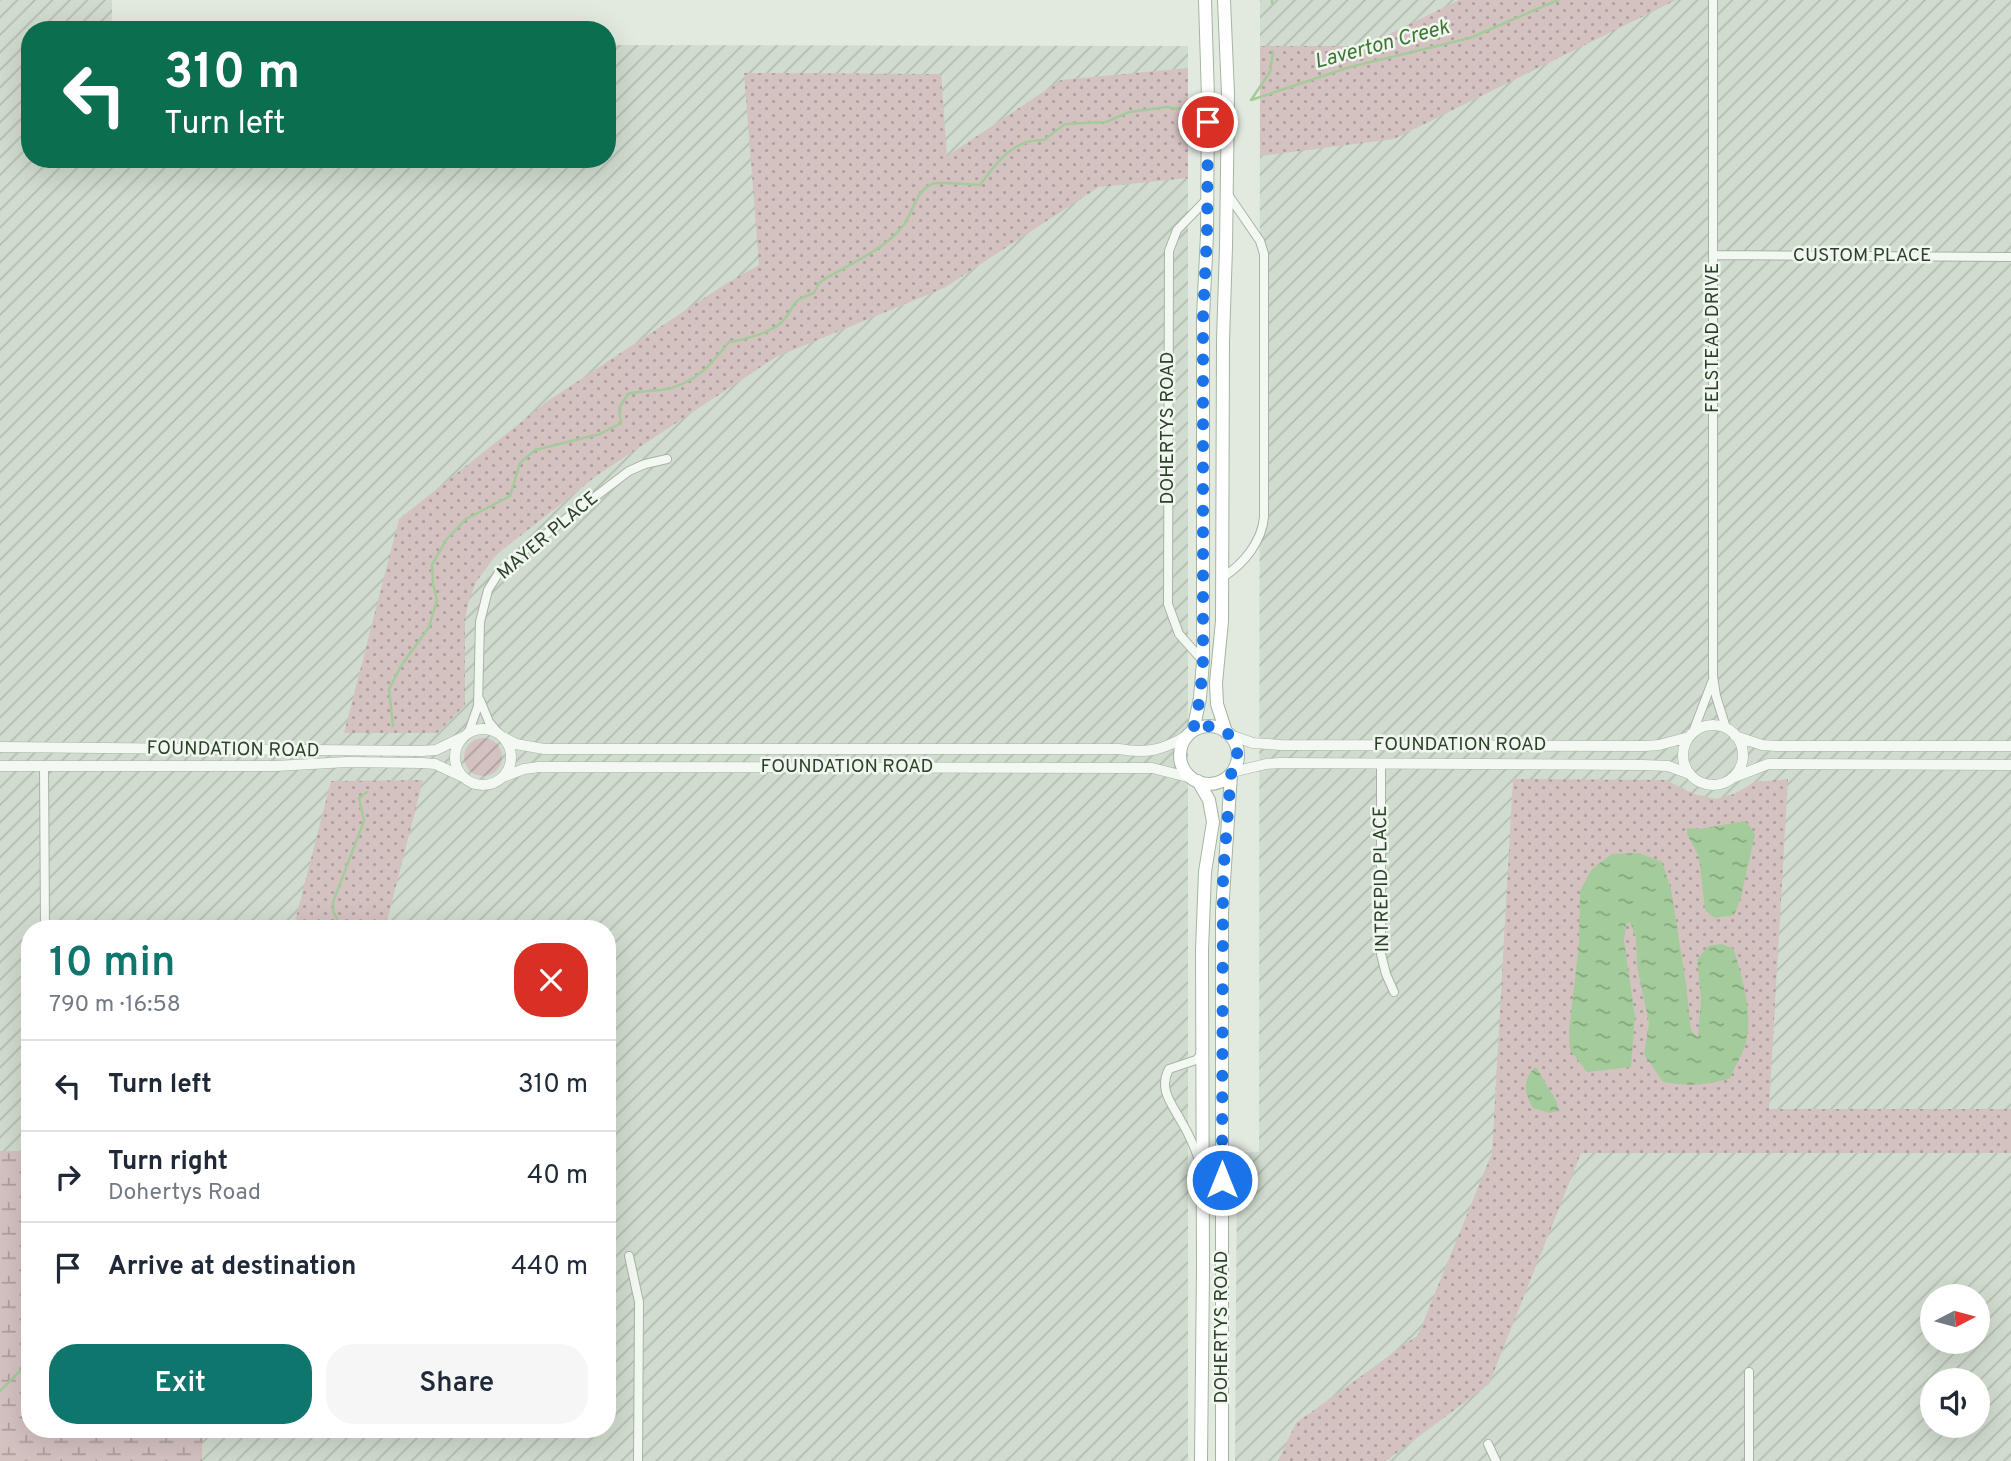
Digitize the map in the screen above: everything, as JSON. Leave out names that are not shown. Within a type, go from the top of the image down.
[{"type":"main road","name":"DOHERTYS ROAD","points":[[1190,733],[1200,698],[1203,661],[1203,317],[1208,198],[1205,0]]},
{"type":"main road","points":[[1224,0],[1228,94],[1223,341],[1223,577],[1216,696],[1228,733],[1238,750],[1232,773],[1215,783],[1195,779],[1184,769],[1182,746],[1190,733],[1209,726],[1228,733]]},
{"type":"main road","name":"DOHERTYS ROAD","points":[[1222,1461],[1222,888],[1232,773]]},
{"type":"main road","name":"DOHERTYS ROAD","points":[[1195,779],[1209,800],[1213,822],[1204,893],[1201,1461]]},
{"type":"main road","points":[[1203,1269],[1222,1269]]},
{"type":"street","name":"FELSTEAD DRIVE","points":[[1713,0],[1713,676],[1719,710],[1726,728]]},
{"type":"street","points":[[1223,577],[1237,567],[1253,546],[1263,528],[1264,517],[1264,254],[1260,242],[1227,194]]},
{"type":"street","name":"DOHERTYS ROAD","points":[[1203,661],[1179,634],[1168,604],[1169,251],[1177,230],[1208,198]]},
{"type":"street","name":"CUSTOM PLACE","points":[[1713,255],[2011,257]]},
{"type":"street","name":"MAYER PLACE","points":[[466,735],[478,706],[480,622],[488,590],[498,574],[517,556],[629,471],[667,459]]},
{"type":"street","name":"FELSTEAD DRIVE","points":[[1691,734],[1707,699],[1713,676]]},
{"type":"street","name":"MAYER PLACE","points":[[479,693],[489,722],[502,736]]},
{"type":"street","points":[[1732,778],[1741,762],[1740,744],[1735,736],[1726,728],[1709,725],[1691,734],[1684,746],[1683,756],[1690,774],[1705,784],[1724,783],[1768,764],[2011,765]]},
{"type":"street","points":[[484,729],[502,736],[508,744],[511,762],[503,777],[487,785],[470,782],[463,777],[458,769],[455,752],[466,735],[484,729]]},
{"type":"street","name":"FOUNDATION ROAD","points":[[502,736],[516,744],[544,749],[1155,751],[1168,747],[1190,733]]},
{"type":"street","name":"FOUNDATION ROAD","points":[[1228,733],[1254,743],[1281,746],[1645,746],[1691,734]]},
{"type":"street","name":"FOUNDATION ROAD","points":[[0,747],[422,751],[446,746],[466,735]]},
{"type":"street","points":[[1735,736],[1762,745],[1776,746],[2011,746]]},
{"type":"street","points":[[1567,745],[1567,764]]},
{"type":"street","name":"FOUNDATION ROAD","points":[[0,766],[422,763],[435,764],[463,777]]},
{"type":"street","name":"FOUNDATION ROAD","points":[[1232,773],[1266,764],[1567,764],[1668,766],[1690,774]]},
{"type":"street","name":"INTREPID PLACE","points":[[1381,764],[1381,954],[1394,992]]},
{"type":"street","points":[[44,766],[45,920]]},
{"type":"street","name":"FOUNDATION ROAD","points":[[503,777],[524,769],[547,767],[1152,768],[1195,779]]},
{"type":"street","name":"DOHERTYS ROAD","points":[[1203,1051],[1196,1060],[1169,1069],[1166,1081],[1168,1101],[1180,1118],[1203,1172]]},
{"type":"street","points":[[629,1256],[639,1303],[638,1461]]},
{"type":"street","points":[[1749,1372],[1749,1461]]},
{"type":"street","points":[[1488,1444],[1496,1461]]},
{"type":"shaded area","points":[[0,0],[112,0],[112,21],[21,21],[21,168],[616,168],[616,45],[1188,46],[1188,1461],[202,1461],[203,1438],[616,1438],[616,920],[21,920],[21,1151],[0,1151]]},
{"type":"shaded area","points":[[1260,0],[2011,0],[2011,1461],[1235,1461],[1237,1153],[1259,1152]]},
{"type":"green space","points":[[1459,0],[1676,0],[1394,139],[1260,156],[1260,46],[1365,46]]},
{"type":"green space","points":[[1188,68],[1188,178],[1099,187],[944,288],[776,357],[599,474],[496,555],[476,582],[465,619],[465,705],[437,733],[344,733],[399,519],[549,400],[727,283],[759,265],[744,73],[941,74],[947,156],[1061,80]]},
{"type":"green space","points":[[483,738],[497,743],[502,757],[497,771],[483,776],[469,771],[464,757],[469,743]]},
{"type":"green space","points":[[1513,779],[1666,780],[1694,794],[1716,799],[1734,794],[1755,782],[1788,779],[1769,1109],[2011,1109],[2011,1153],[1581,1153],[1489,1384],[1386,1461],[1278,1461],[1296,1423],[1418,1335],[1492,1153]]},
{"type":"green space","points":[[423,780],[387,920],[295,920],[331,781]]},
{"type":"green space","points":[[0,1151],[21,1151],[21,1438],[203,1438],[202,1461],[0,1461]]},
{"type":"water","points":[[1744,821],[1755,835],[1740,901],[1734,915],[1715,918],[1705,910],[1699,857],[1687,834],[1687,828],[1701,829]]},
{"type":"water","points":[[1639,853],[1662,862],[1671,889],[1691,1031],[1698,1037],[1701,998],[1697,960],[1708,946],[1721,944],[1733,948],[1743,982],[1748,1031],[1745,1046],[1730,1078],[1713,1083],[1663,1082],[1644,1054],[1649,1023],[1637,966],[1636,938],[1630,922],[1626,924],[1624,941],[1635,1016],[1631,1067],[1587,1072],[1570,1050],[1569,1032],[1579,943],[1580,891],[1592,869],[1612,854]]},
{"type":"water","points":[[1536,1067],[1557,1102],[1558,1111],[1550,1113],[1533,1108],[1530,1103],[1526,1086],[1528,1076]]},
{"type":"waterway","name":"Laverton Creek","points":[[1251,100],[1350,67],[1470,38],[1558,0]]},
{"type":"waterway","points":[[1251,100],[1270,72],[1273,52]]},
{"type":"waterway","name":"Laverton Creek","points":[[393,726],[389,689],[401,666],[429,627],[437,600],[432,565],[446,540],[466,519],[510,496],[520,463],[535,450],[600,434],[621,423],[619,408],[628,394],[683,384],[708,366],[729,342],[742,340],[777,326],[796,302],[814,293],[819,283],[877,249],[895,235],[906,221],[921,192],[932,184],[980,185],[1000,160],[1015,148],[1023,143],[1044,140],[1065,124],[1106,122],[1129,112],[1167,107],[1181,109]]},
{"type":"waterway","name":"Laverton Creek","points":[[338,920],[333,911],[333,902],[364,821],[359,798],[367,792]]},
{"type":"waterway","name":"Laverton Creek","points":[[0,1391],[21,1370]]},
{"type":"route","points":[[1208,122],[1203,317],[1203,675],[1193,731],[1203,726],[1221,728],[1234,740],[1238,750],[1237,761],[1231,774],[1223,876],[1222,1180]]}]
